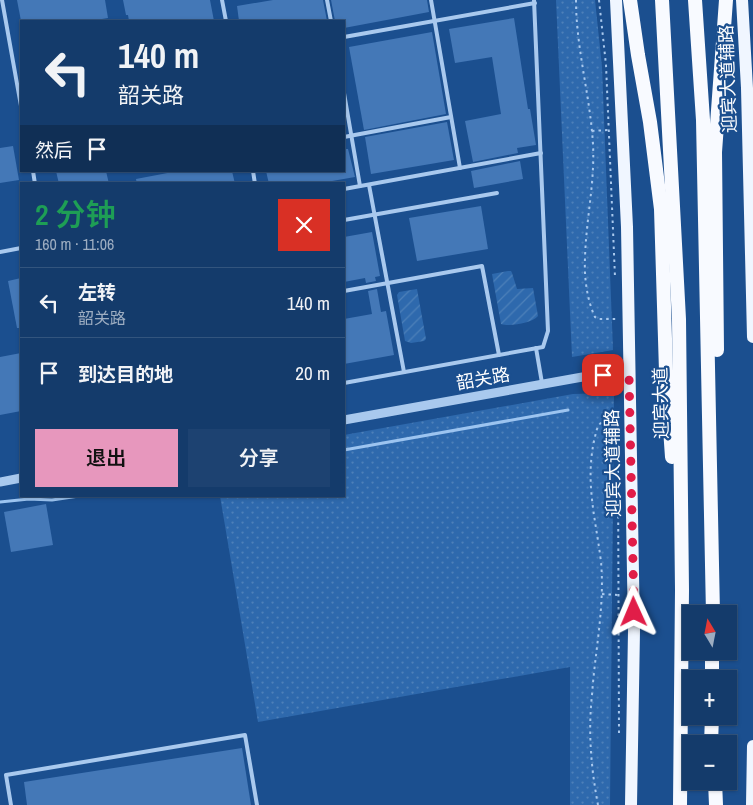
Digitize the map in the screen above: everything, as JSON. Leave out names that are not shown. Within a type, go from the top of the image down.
[{"type":"highway","points":[[630,0],[650,122],[661,209],[666,371],[682,590]]},
{"type":"highway","name":"迎宾大道","points":[[662,0],[679,319],[682,590],[680,805]]},
{"type":"highway","points":[[695,0],[703,120],[713,591]]},
{"type":"highway","points":[[713,605],[717,322],[715,152],[726,0]]},
{"type":"highway","points":[[709,805],[710,790]]},
{"type":"highway","points":[[715,790],[716,805]]},
{"type":"main road","name":"迎宾大道辅路","points":[[616,0],[627,227],[634,632],[631,805]]},
{"type":"main road","name":"迎宾大道辅路","points":[[742,0],[747,88],[753,337]]},
{"type":"main road","points":[[752,805],[753,746]]},
{"type":"street","name":"韶关路","points":[[345,420],[595,376],[618,373],[629,374]]},
{"type":"street","points":[[0,482],[20,478]]},
{"type":"lane","points":[[2,0],[20,93]]},
{"type":"lane","points":[[222,0],[226,20]]},
{"type":"lane","points":[[327,0],[331,20]]},
{"type":"lane","points":[[431,0],[460,168]]},
{"type":"lane","points":[[345,37],[535,2],[548,331],[543,347],[345,383]]},
{"type":"lane","points":[[345,99],[360,186]]},
{"type":"lane","points":[[345,137],[451,117]]},
{"type":"lane","points":[[345,189],[541,153]]},
{"type":"lane","points":[[370,185],[404,372]]},
{"type":"lane","points":[[345,220],[497,193]]},
{"type":"lane","points":[[0,252],[20,248]]},
{"type":"lane","points":[[345,291],[482,266],[499,355]]},
{"type":"lane","points":[[536,348],[542,385]]},
{"type":"lane","points":[[12,805],[6,775],[246,735],[257,805]]},
{"type":"path","points":[[576,0],[577,30],[592,131],[593,174],[585,267],[588,290],[596,317],[599,319],[617,319]]},
{"type":"path","points":[[599,0],[606,65],[615,279]]},
{"type":"path","points":[[592,131],[609,130]]},
{"type":"path","points":[[598,805],[592,767],[590,725],[602,594],[600,561],[592,512],[590,469],[598,427],[603,421],[618,419]]},
{"type":"path","points":[[618,458],[620,595],[619,738]]},
{"type":"path","points":[[602,594],[620,595]]},
{"type":"shaded area","points":[[556,0],[595,0],[602,67],[613,350],[572,357]]},
{"type":"shaded area","points":[[508,271],[512,273],[517,289],[533,288],[538,316],[531,321],[515,325],[501,324],[492,274]]},
{"type":"shaded area","points":[[417,289],[426,339],[411,343],[405,341],[397,295],[399,292]]},
{"type":"shaded area","points":[[614,393],[610,805],[570,805],[570,667],[258,722],[220,497],[345,497],[345,435],[573,394]]},
{"type":"building","points":[[17,0],[105,0],[108,18],[96,20],[21,20]]},
{"type":"building","points":[[123,0],[210,0],[214,20],[129,20],[128,15],[126,15]]},
{"type":"building","points":[[273,0],[323,0],[327,20],[239,20],[237,6]]},
{"type":"building","points":[[331,0],[427,0],[429,12],[345,28],[345,20],[335,20]]},
{"type":"building","points":[[514,18],[528,109],[530,109],[536,145],[517,148],[518,153],[473,162],[465,121],[501,114],[492,57],[455,63],[449,29]]},
{"type":"building","points":[[432,32],[446,114],[364,130],[349,47]]},
{"type":"building","points":[[447,122],[454,160],[371,174],[365,137]]},
{"type":"building","points":[[13,146],[19,180],[0,183],[0,148]]},
{"type":"building","points":[[345,149],[348,149],[355,177],[326,182],[269,182],[266,172],[345,172]]},
{"type":"building","points":[[520,161],[523,179],[474,188],[471,171]]},
{"type":"building","points":[[56,172],[106,172],[109,182],[59,182]]},
{"type":"building","points":[[173,172],[232,172],[235,182],[137,182],[136,179]]},
{"type":"building","points":[[481,206],[488,249],[417,261],[409,218]]},
{"type":"building","points":[[372,232],[380,276],[375,277],[376,281],[366,283],[365,278],[345,282],[345,237]]},
{"type":"building","points":[[20,278],[20,328],[17,328],[8,281]]},
{"type":"building","points":[[377,289],[381,312],[386,311],[394,355],[345,364],[345,319],[372,314],[368,291]]},
{"type":"building","points":[[20,353],[20,411],[0,415],[0,357]]},
{"type":"building","points":[[46,504],[53,545],[11,552],[4,512]]},
{"type":"building","points":[[242,748],[251,805],[27,805],[24,782]]},
{"type":"waterway","points":[[345,450],[568,410]]},
{"type":"waterway","points":[[0,502],[29,499],[52,500],[72,497]]},
{"type":"route","points":[[603,375],[629,374],[634,612]]}]
